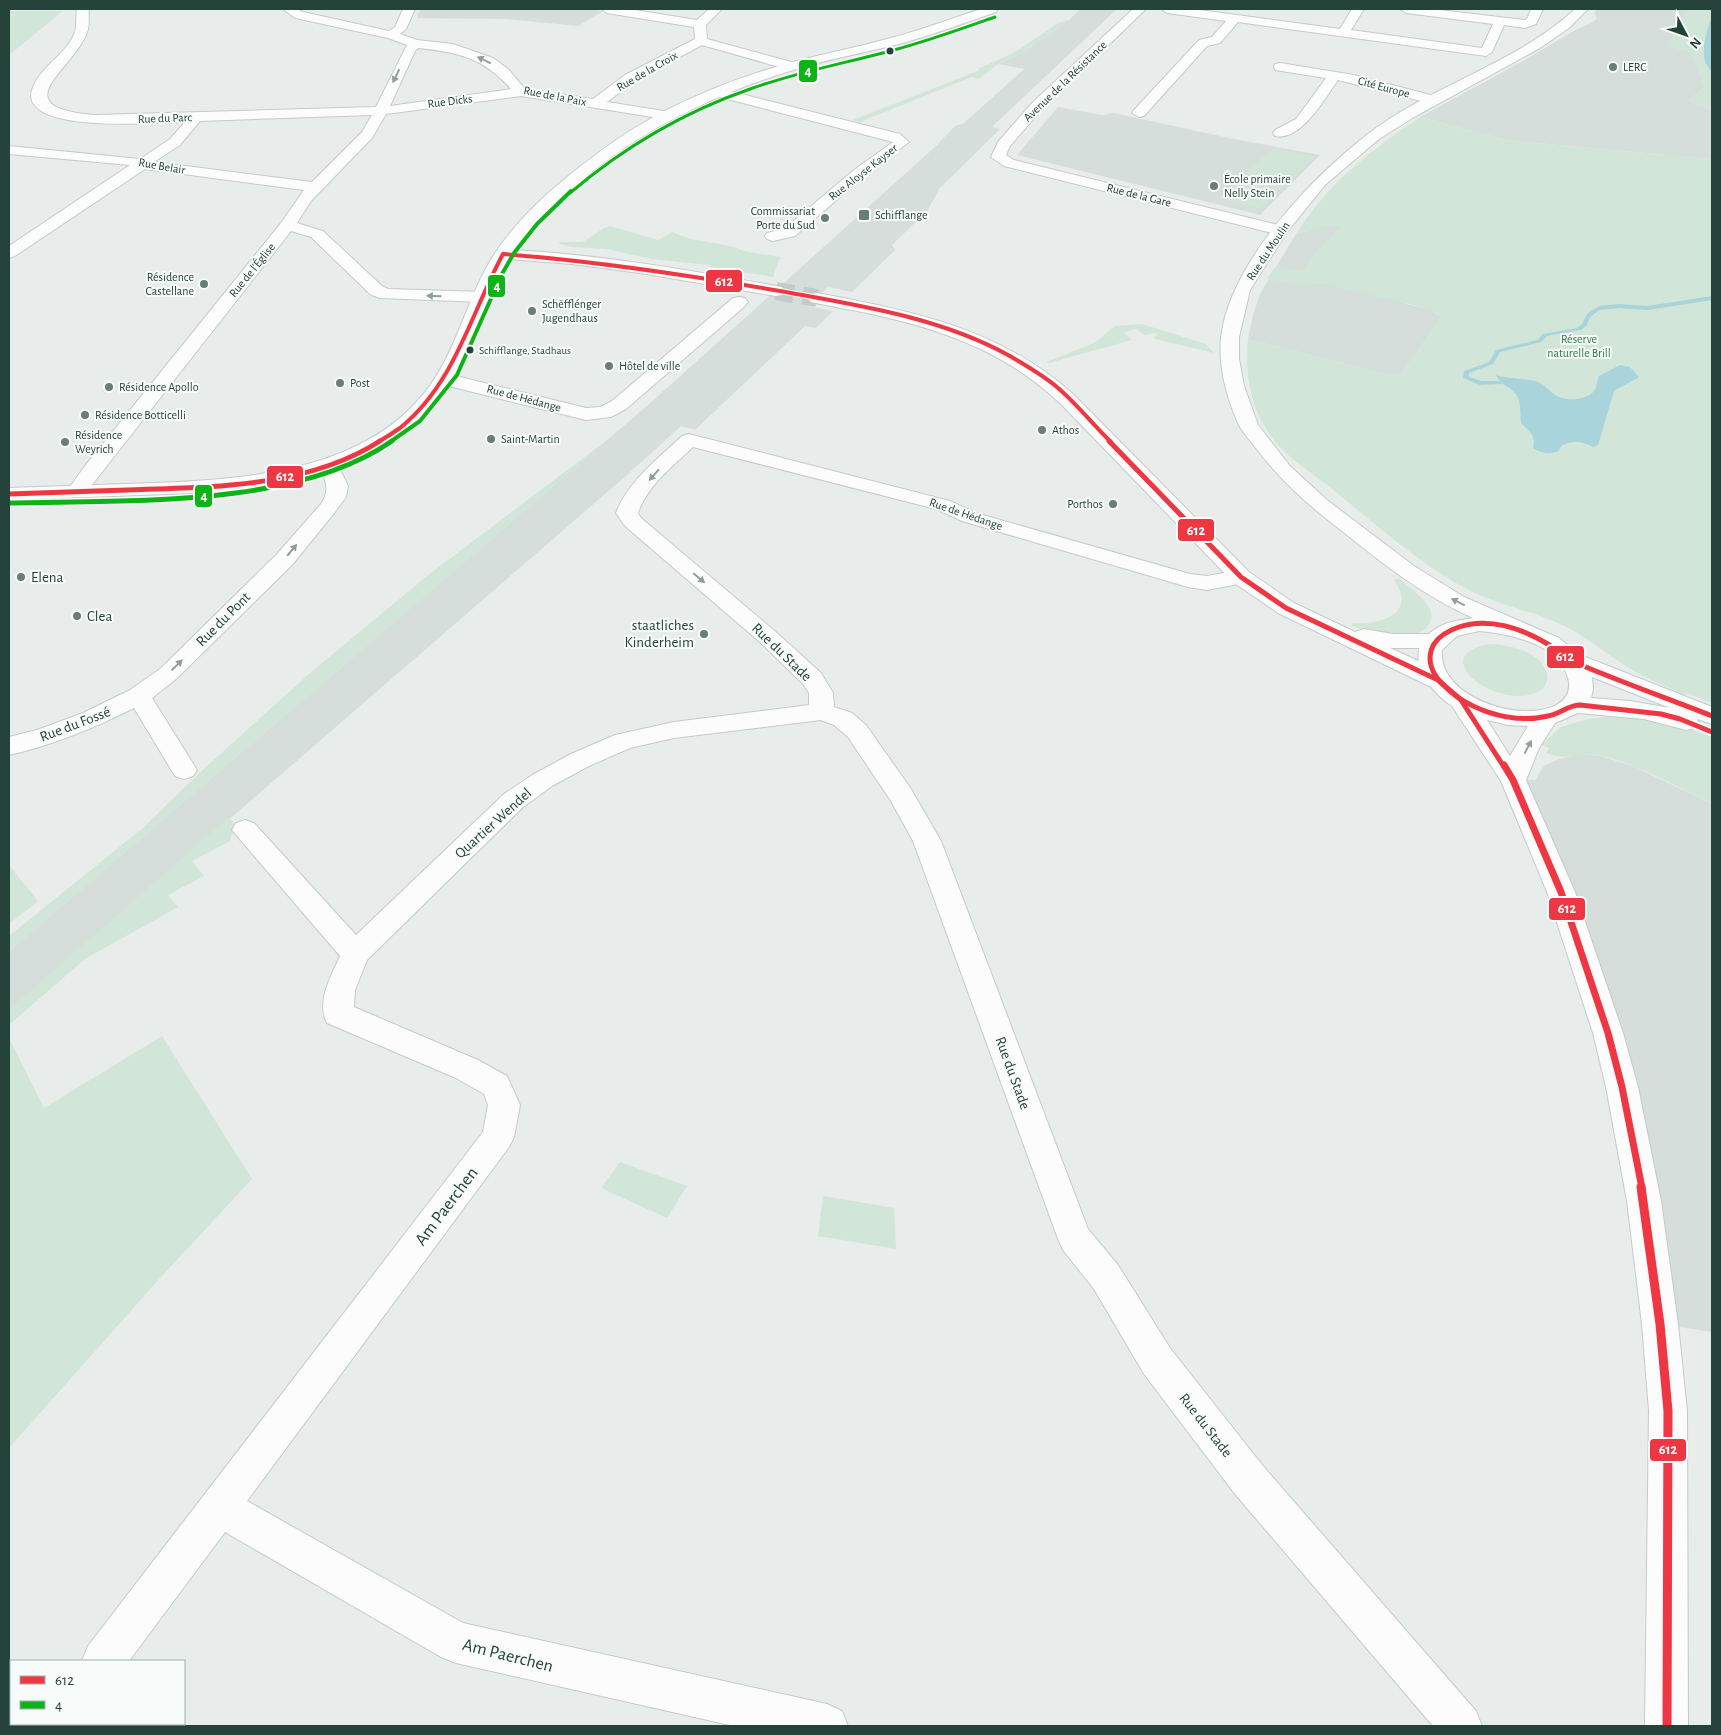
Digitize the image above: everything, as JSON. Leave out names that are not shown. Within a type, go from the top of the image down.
[{"type":"street","name":"Rue du Parc","points":[[83,9],[81,32],[46,75],[36,93],[38,101],[46,108],[65,116],[90,119],[196,117],[380,110]]},
{"type":"street","name":"Rue de la Paix","points":[[289,9],[299,15],[391,35],[415,44],[449,47],[488,61],[503,72],[521,92],[665,115]]},
{"type":"street","points":[[391,35],[400,29],[410,9]]},
{"type":"street","points":[[607,9],[700,24]]},
{"type":"street","points":[[716,9],[700,24],[700,41],[790,66]]},
{"type":"street","points":[[9,494],[227,484],[288,477],[329,465],[360,453],[396,430],[427,403],[444,379],[503,254],[514,238],[598,159],[640,129],[665,115],[717,92],[790,66],[911,36],[992,9]]},
{"type":"street","name":"Avenue de la Résistance","points":[[998,158],[1002,148],[1034,108],[1140,9]]},
{"type":"street","points":[[1167,9],[1216,12],[1235,18],[1486,52],[1500,21]]},
{"type":"street","points":[[1274,23],[1286,9]]},
{"type":"street","points":[[1343,33],[1358,9]]},
{"type":"street","points":[[1406,9],[1464,12],[1500,21],[1530,23],[1537,9]]},
{"type":"street","name":"Rue du Moulin","points":[[1406,571],[1320,504],[1283,470],[1249,426],[1234,386],[1230,359],[1231,331],[1242,290],[1280,230],[1320,182],[1345,159],[1374,136],[1433,100],[1536,45],[1565,25],[1582,9]]},
{"type":"street","points":[[1410,42],[1426,11]]},
{"type":"street","points":[[1139,113],[1203,43],[1216,40],[1235,18]]},
{"type":"street","name":"Rue de la Croix","points":[[595,104],[630,78],[700,41]]},
{"type":"street","name":"Rue de l'Église","points":[[77,491],[287,226],[314,187],[366,135],[376,122],[408,50],[415,44]]},
{"type":"street","name":"Cité Europe","points":[[1280,67],[1335,75],[1433,100]]},
{"type":"street","points":[[1280,133],[1301,122],[1335,75]]},
{"type":"street","name":"Rue Dicks","points":[[380,110],[521,92]]},
{"type":"street","name":"Rue Aloyse Kayser","points":[[717,92],[901,140],[900,144],[871,164],[789,233],[773,236]]},
{"type":"street","points":[[9,253],[175,142],[196,117]]},
{"type":"street","name":"Rue Belair","points":[[9,150],[145,163],[155,167],[314,187]]},
{"type":"street","name":"Rue de la Gare","points":[[998,158],[1009,163],[1280,230]]},
{"type":"street","points":[[287,226],[301,228],[317,234],[376,290],[385,294],[483,297]]},
{"type":"street","points":[[503,254],[581,259],[635,266],[776,291]]},
{"type":"street","points":[[817,298],[883,312],[946,330],[998,350],[1036,372],[1058,388],[1241,577],[1286,608],[1438,680],[1461,700],[1513,780],[1561,892],[1608,1033],[1622,1087],[1644,1201],[1660,1324],[1668,1411],[1667,1726]]},
{"type":"street","name":"Rue de Hédange","points":[[444,379],[488,388],[586,414],[604,413],[619,405],[738,302]]},
{"type":"street","name":"Rue de Hédange","points":[[689,440],[943,505],[969,517],[1188,580],[1207,583],[1241,577]]},
{"type":"street","name":"Rue du Stade","points":[[689,440],[656,472],[630,503],[627,513],[632,522],[769,638],[812,679],[821,693],[822,712],[843,719],[857,731],[902,796],[927,841],[1075,1239],[1106,1277],[1156,1361],[1249,1480],[1461,1726]]},
{"type":"street","name":"Rue du Pont","points":[[139,696],[168,674],[270,573],[328,508],[336,497],[338,486],[329,465]]},
{"type":"street","points":[[1406,571],[1456,602],[1547,642],[1569,659],[1578,671],[1582,684],[1580,695],[1572,705],[1562,712],[1547,716],[1526,718],[1503,716],[1461,700]]},
{"type":"street","points":[[1406,571],[1435,606],[1440,637],[1430,653],[1430,666],[1438,680]]},
{"type":"street","points":[[1340,633],[1393,641],[1440,637],[1461,627],[1478,624],[1518,629]]},
{"type":"street","points":[[1569,659],[1712,716]]},
{"type":"street","points":[[139,696],[184,770]]},
{"type":"street","name":"Rue du Fossé","points":[[9,746],[44,737],[92,719],[139,696]]},
{"type":"street","points":[[1572,705],[1625,708],[1671,716],[1712,732]]},
{"type":"street","name":"Quartier Wendel","points":[[355,954],[513,801],[543,780],[580,760],[624,742],[674,730],[822,712]]},
{"type":"street","points":[[1513,780],[1527,747],[1547,716]]},
{"type":"street","points":[[245,830],[355,954]]},
{"type":"street","name":"Am Paerchen","points":[[104,1660],[498,1137],[504,1105],[496,1086],[467,1069],[338,1014],[340,990],[355,954]]},
{"type":"street","name":"Am Paerchen","points":[[220,1507],[456,1642],[826,1726]]},
{"type":"shaded area","points":[[420,9],[591,9],[603,11],[578,26],[505,19],[417,18]]},
{"type":"shaded area","points":[[1080,9],[1117,9],[992,127],[1000,129],[939,189],[928,210],[892,245],[895,250],[852,292],[828,287],[808,306],[833,311],[816,328],[805,326],[695,430],[681,426],[627,475],[9,1010],[9,951],[648,405],[936,146],[955,126],[964,123],[1024,69],[998,64],[1023,53],[1069,20]]},
{"type":"shaded area","points":[[1598,9],[1687,9],[1669,46],[1691,52],[1705,87],[1689,100],[1695,105],[1712,109],[1712,159],[1506,140],[1420,117],[1525,60],[1575,30],[1591,23],[1597,18],[1594,12]]},
{"type":"shaded area","name":"École primaire Nelly Stein","points":[[1058,107],[1102,115],[1114,113],[1229,138],[1320,155],[1260,215],[1017,155]]},
{"type":"shaded area","points":[[1343,224],[1406,304],[1430,309],[1441,317],[1401,375],[1385,374],[1248,339],[1260,294],[1296,234],[1320,227]]},
{"type":"shaded area","points":[[1581,754],[1601,756],[1635,767],[1712,804],[1712,1332],[1660,1324],[1622,1087],[1513,780],[1535,780],[1544,766],[1559,759]]},
{"type":"green space","points":[[1687,9],[1712,9],[1712,109],[1695,105],[1689,100],[1705,87],[1691,52],[1668,46]]},
{"type":"green space","points":[[9,11],[63,11],[9,55]]},
{"type":"green space","points":[[1069,20],[1023,53],[998,64],[979,79],[972,77],[860,122],[853,120],[980,70],[978,69],[1017,51],[1058,23]]},
{"type":"green space","name":"Réserve naturelle Brill","points":[[1420,117],[1506,140],[1712,159],[1712,703],[1687,693],[1685,695],[1644,676],[1621,663],[1579,634],[1552,620],[1477,594],[1448,578],[1396,541],[1286,453],[1271,437],[1255,407],[1249,384],[1247,362],[1248,339],[1385,374],[1401,375],[1441,317],[1430,309],[1325,284],[1296,285],[1267,279],[1275,267],[1304,271],[1315,254],[1342,225],[1320,227],[1296,234],[1308,216],[1351,169],[1384,142]]},
{"type":"green space","points":[[1273,148],[1313,157],[1260,209],[1218,199]]},
{"type":"green space","points":[[610,226],[658,240],[672,232],[691,239],[780,257],[773,277],[711,267],[709,265],[652,259],[606,249],[572,247],[558,242],[583,242]]},
{"type":"green space","points":[[1142,324],[1206,344],[1214,353],[1155,339],[1153,337],[1158,336],[1155,333],[1145,335],[1136,329],[1123,333],[1132,340],[1049,363],[1046,362],[1094,343],[1115,326]]},
{"type":"green space","points":[[611,437],[9,951],[9,936],[144,827],[197,775],[310,673],[432,572]]},
{"type":"green space","points":[[1399,578],[1422,598],[1430,610],[1430,622],[1423,630],[1415,634],[1404,635],[1381,633],[1351,626],[1353,623],[1374,622],[1384,619],[1393,615],[1399,609],[1402,601],[1394,580]]},
{"type":"green space","points":[[1493,644],[1509,646],[1533,655],[1539,660],[1547,674],[1547,681],[1543,688],[1525,696],[1514,696],[1492,690],[1473,679],[1467,672],[1463,660],[1475,648]]},
{"type":"green space","points":[[1626,715],[1667,721],[1712,737],[1712,804],[1659,777],[1617,760],[1595,755],[1554,756],[1546,753],[1549,748],[1541,745],[1561,727],[1588,719]]},
{"type":"green space","points":[[229,817],[234,824],[230,841],[192,861],[204,876],[168,895],[178,907],[85,959],[9,1025],[9,1010]]},
{"type":"green space","points":[[9,865],[38,901],[9,924]]},
{"type":"green space","points":[[162,1036],[252,1179],[160,1278],[9,1448],[9,1038],[44,1108]]},
{"type":"green space","points":[[620,1162],[687,1186],[667,1218],[601,1188]]},
{"type":"green space","points":[[823,1196],[894,1208],[896,1249],[818,1236]]},
{"type":"water","points":[[1712,17],[1712,71],[1707,66],[1705,60],[1704,45]]},
{"type":"water","points":[[1620,365],[1630,367],[1639,377],[1614,391],[1598,445],[1593,447],[1581,442],[1573,442],[1561,446],[1559,451],[1552,453],[1542,452],[1533,448],[1533,437],[1530,431],[1521,423],[1518,398],[1496,375],[1536,381],[1558,397],[1574,399],[1586,397],[1594,391],[1599,376]]},
{"type":"waterway","points":[[1500,383],[1480,383],[1466,378],[1466,372],[1491,363],[1498,351],[1539,341],[1545,335],[1579,329],[1584,325],[1589,315],[1599,308],[1619,306],[1647,308],[1712,298]]},
{"type":"tunnel","points":[[776,291],[817,298]]},
{"type":"transit line","name":"4","points":[[9,503],[192,497],[256,490],[317,476],[373,454],[420,421],[457,375],[502,274],[525,238],[550,210],[578,186],[629,148],[676,121],[751,88],[803,72],[883,53],[945,35],[995,17]]},
{"type":"transit line","name":"612","points":[[9,494],[162,489],[246,483],[288,476],[329,465],[367,450],[400,428],[429,399],[441,382],[460,347],[493,272],[503,254],[566,259],[661,271],[814,297],[902,316],[931,324],[997,349],[1058,388],[1241,577],[1286,608],[1438,680],[1461,700],[1513,780],[1561,892],[1608,1033],[1622,1087],[1644,1201],[1660,1324],[1668,1411],[1667,1726]]},
{"type":"transit line","name":"612","points":[[1712,716],[1576,663],[1540,640],[1506,626],[1478,624],[1457,628],[1435,642],[1430,654],[1430,665],[1445,687],[1469,704],[1490,712],[1518,718],[1537,718],[1556,714],[1570,707],[1580,705],[1661,714],[1680,719],[1712,732]]},
{"type":"place","name":"LERC","points":[[1613,67]]},
{"type":"place","name":"École primaire Nelly Stein","points":[[1214,186]]},
{"type":"place","name":"Schifflange","points":[[864,215]]},
{"type":"place","name":"Commissariat Porte du Sud","points":[[825,218]]},
{"type":"place","name":"Résidence Castellane","points":[[204,284]]},
{"type":"place","name":"Schëfflénger Jugendhaus","points":[[532,311]]},
{"type":"place","name":"Schifflange, Stadhaus","points":[[470,350]]},
{"type":"place","name":"Hôtel de ville","points":[[609,366]]},
{"type":"place","name":"Post","points":[[340,383]]},
{"type":"place","name":"Résidence Apollo","points":[[109,387]]},
{"type":"place","name":"Résidence Botticelli","points":[[85,415]]},
{"type":"place","name":"Athos","points":[[1042,430]]},
{"type":"place","name":"Saint-Martin","points":[[491,439]]},
{"type":"place","name":"Résidence Weyrich","points":[[65,442]]},
{"type":"place","name":"Porthos","points":[[1113,504]]},
{"type":"place","name":"Elena","points":[[21,577]]},
{"type":"place","name":"Clea","points":[[77,616]]},
{"type":"place","name":"staatliches Kinderheim","points":[[704,634]]}]
